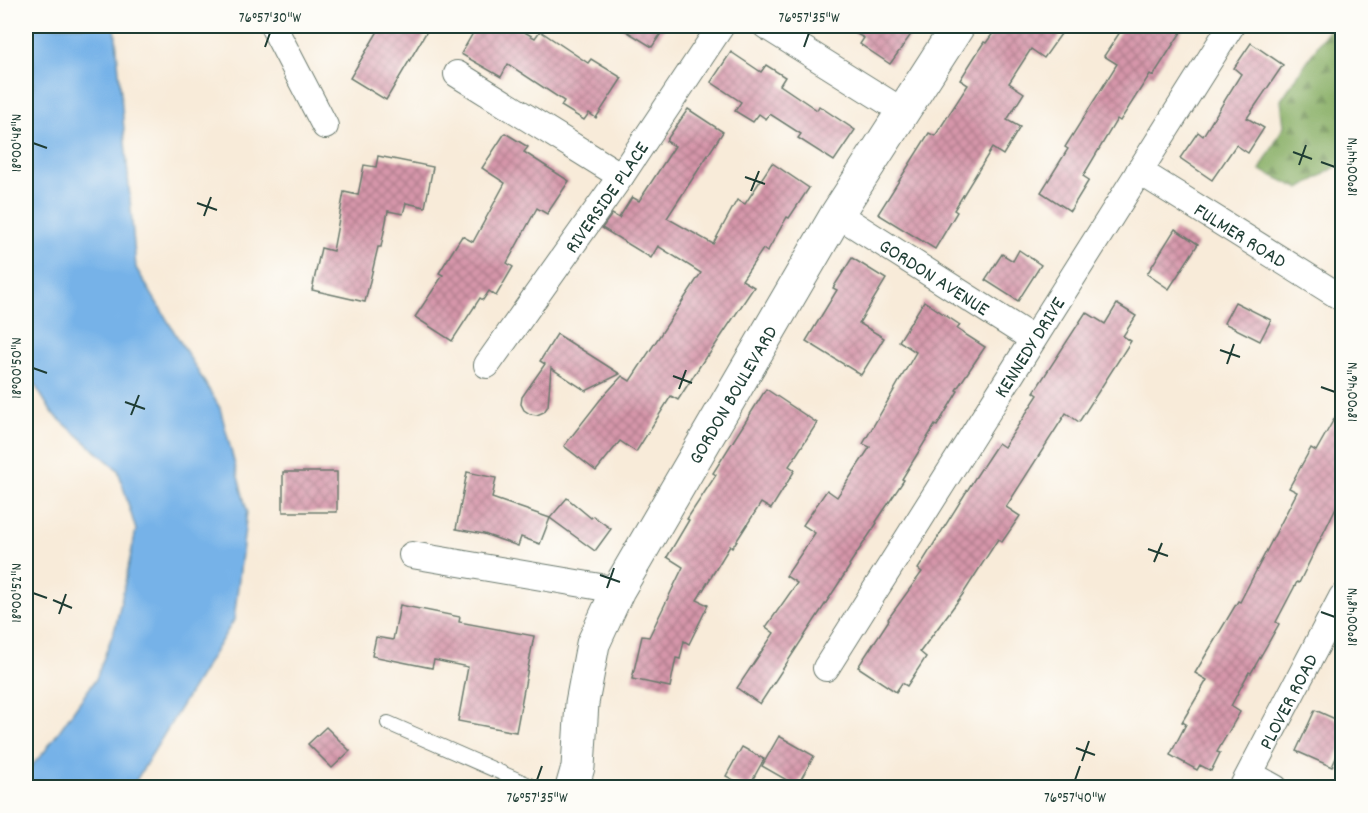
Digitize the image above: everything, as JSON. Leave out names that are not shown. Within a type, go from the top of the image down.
[{"type":"street","points":[[273,26],[325,126]]},
{"type":"street","name":"RIVERSIDE PLACE","points":[[487,365],[621,176],[721,26]]},
{"type":"street","points":[[766,26],[902,111]]},
{"type":"street","name":"GORDON BOULEVARD","points":[[572,788],[578,767],[582,703],[593,644],[618,590],[837,214],[958,26]]},
{"type":"street","name":"KENNEDY DRIVE","points":[[826,668],[1231,26]]},
{"type":"street","points":[[457,74],[621,176]]},
{"type":"street","name":"FULMER ROAD","points":[[1139,171],[1342,298]]},
{"type":"street","name":"GORDON AVENUE","points":[[837,214],[1033,339]]},
{"type":"street","points":[[412,555],[618,590]]},
{"type":"street","name":"PLOVER ROAD","points":[[1275,788],[1246,781],[1342,597]]},
{"type":"lane","points":[[388,723],[536,788]]},
{"type":"green space","points":[[1331,26],[1342,26],[1342,168],[1337,166],[1300,189],[1260,170],[1284,126],[1281,100]]},
{"type":"water","points":[[30,26],[115,26],[136,268],[220,408],[247,511],[234,620],[132,787],[26,787],[26,772],[45,751],[96,679],[116,625],[136,530],[118,470],[52,413],[26,370],[26,274],[33,65]]},
{"type":"building","points":[[381,26],[430,26],[386,100],[350,78]]},
{"type":"building","points":[[477,26],[514,26],[535,38],[540,31],[588,63],[591,59],[622,78],[596,118],[589,113],[584,120],[561,106],[564,101],[508,64],[501,77],[461,54]]},
{"type":"building","points":[[618,26],[666,26],[652,47]]},
{"type":"building","points":[[843,26],[917,26],[890,64],[860,44],[864,38]]},
{"type":"building","points":[[998,26],[1048,26],[1061,34],[1044,58],[1031,49],[1009,83],[1024,93],[1007,120],[1020,127],[1003,155],[992,148],[954,210],[957,212],[935,249],[878,214],[929,133],[935,136],[968,85],[960,80],[984,42],[986,43]]},
{"type":"building","points":[[1124,26],[1185,26],[1153,76],[1150,74],[1120,121],[1117,119],[1083,176],[1089,180],[1070,211],[1041,192],[1068,149],[1065,147],[1117,64],[1104,56]]},
{"type":"building","points":[[1251,43],[1283,65],[1247,118],[1264,128],[1248,153],[1236,145],[1212,180],[1180,158],[1198,132],[1203,136],[1241,74],[1234,68]]},
{"type":"building","points":[[731,52],[761,72],[766,65],[785,77],[780,85],[817,110],[819,106],[855,130],[834,161],[798,138],[801,134],[770,114],[766,119],[759,114],[753,122],[735,111],[741,102],[711,82]]},
{"type":"building","points":[[688,109],[723,132],[667,218],[713,244],[737,200],[745,204],[772,163],[809,188],[789,218],[787,217],[767,252],[763,249],[742,280],[754,287],[678,400],[671,396],[636,452],[620,441],[596,471],[564,446],[622,376],[630,381],[701,273],[658,246],[651,258],[602,228],[612,214],[619,218],[632,197],[639,201],[675,146],[666,141]]},
{"type":"building","points":[[505,133],[528,147],[524,152],[569,181],[547,214],[537,208],[507,263],[513,267],[496,296],[489,291],[483,300],[480,298],[452,341],[415,317],[443,275],[439,273],[462,236],[473,242],[505,183],[482,168]]},
{"type":"building","points":[[378,156],[433,167],[425,207],[406,203],[403,214],[388,211],[381,247],[378,247],[365,302],[312,290],[321,248],[333,251],[344,192],[358,195],[364,165],[376,167]]},
{"type":"building","points":[[1175,229],[1198,244],[1169,289],[1147,274]]},
{"type":"building","points":[[1019,250],[1041,265],[1018,301],[985,280],[1002,254],[1013,261]]},
{"type":"building","points":[[852,258],[886,279],[859,323],[884,338],[861,375],[806,341],[837,290],[833,288]]},
{"type":"building","points":[[924,301],[960,325],[957,329],[985,347],[956,390],[958,391],[937,426],[935,425],[902,479],[904,480],[850,566],[760,704],[737,688],[774,633],[766,627],[797,583],[786,576],[815,533],[803,525],[827,490],[837,497],[870,447],[863,444],[916,352],[899,341]]},
{"type":"building","points":[[1235,302],[1271,320],[1260,341],[1224,323]]},
{"type":"building","points":[[1117,304],[1136,316],[1123,336],[1131,341],[1079,422],[1066,413],[1006,507],[1020,516],[1002,542],[998,539],[963,594],[920,652],[926,657],[907,686],[902,683],[896,692],[858,667],[888,619],[922,572],[918,569],[998,443],[1004,447],[1038,395],[1034,392],[1086,312],[1105,324]]},
{"type":"building","points":[[557,334],[620,374],[586,391],[551,368],[548,406],[544,412],[537,415],[530,414],[521,404],[522,397],[545,364],[540,361]]},
{"type":"building","points":[[766,389],[817,423],[789,466],[795,470],[771,509],[761,503],[732,548],[730,546],[697,600],[708,605],[689,644],[684,641],[680,659],[676,658],[670,687],[632,679],[642,636],[649,637],[683,567],[667,557],[689,520],[687,519],[716,475],[713,473]]},
{"type":"building","points":[[1342,405],[1342,495],[1299,583],[1297,582],[1276,622],[1279,624],[1231,706],[1240,712],[1217,752],[1220,753],[1211,771],[1200,765],[1197,770],[1170,755],[1186,724],[1182,722],[1207,680],[1195,673],[1238,601],[1240,602],[1297,492],[1289,488],[1311,448],[1316,451]]},
{"type":"building","points":[[283,472],[337,472],[337,512],[283,512]]},
{"type":"building","points":[[467,472],[496,478],[492,498],[550,518],[540,544],[521,537],[518,546],[484,534],[456,529]]},
{"type":"building","points":[[567,498],[591,518],[593,516],[611,529],[595,551],[550,518]]},
{"type":"building","points":[[400,605],[460,617],[459,622],[534,636],[516,732],[458,721],[468,667],[434,660],[432,668],[372,656],[376,637],[393,640]]},
{"type":"building","points":[[1315,710],[1342,722],[1342,744],[1332,767],[1296,751]]},
{"type":"building","points":[[326,727],[350,751],[332,768],[308,744]]},
{"type":"building","points":[[779,736],[814,756],[797,786],[762,766]]},
{"type":"building","points":[[742,747],[764,759],[748,788],[726,776]]}]
